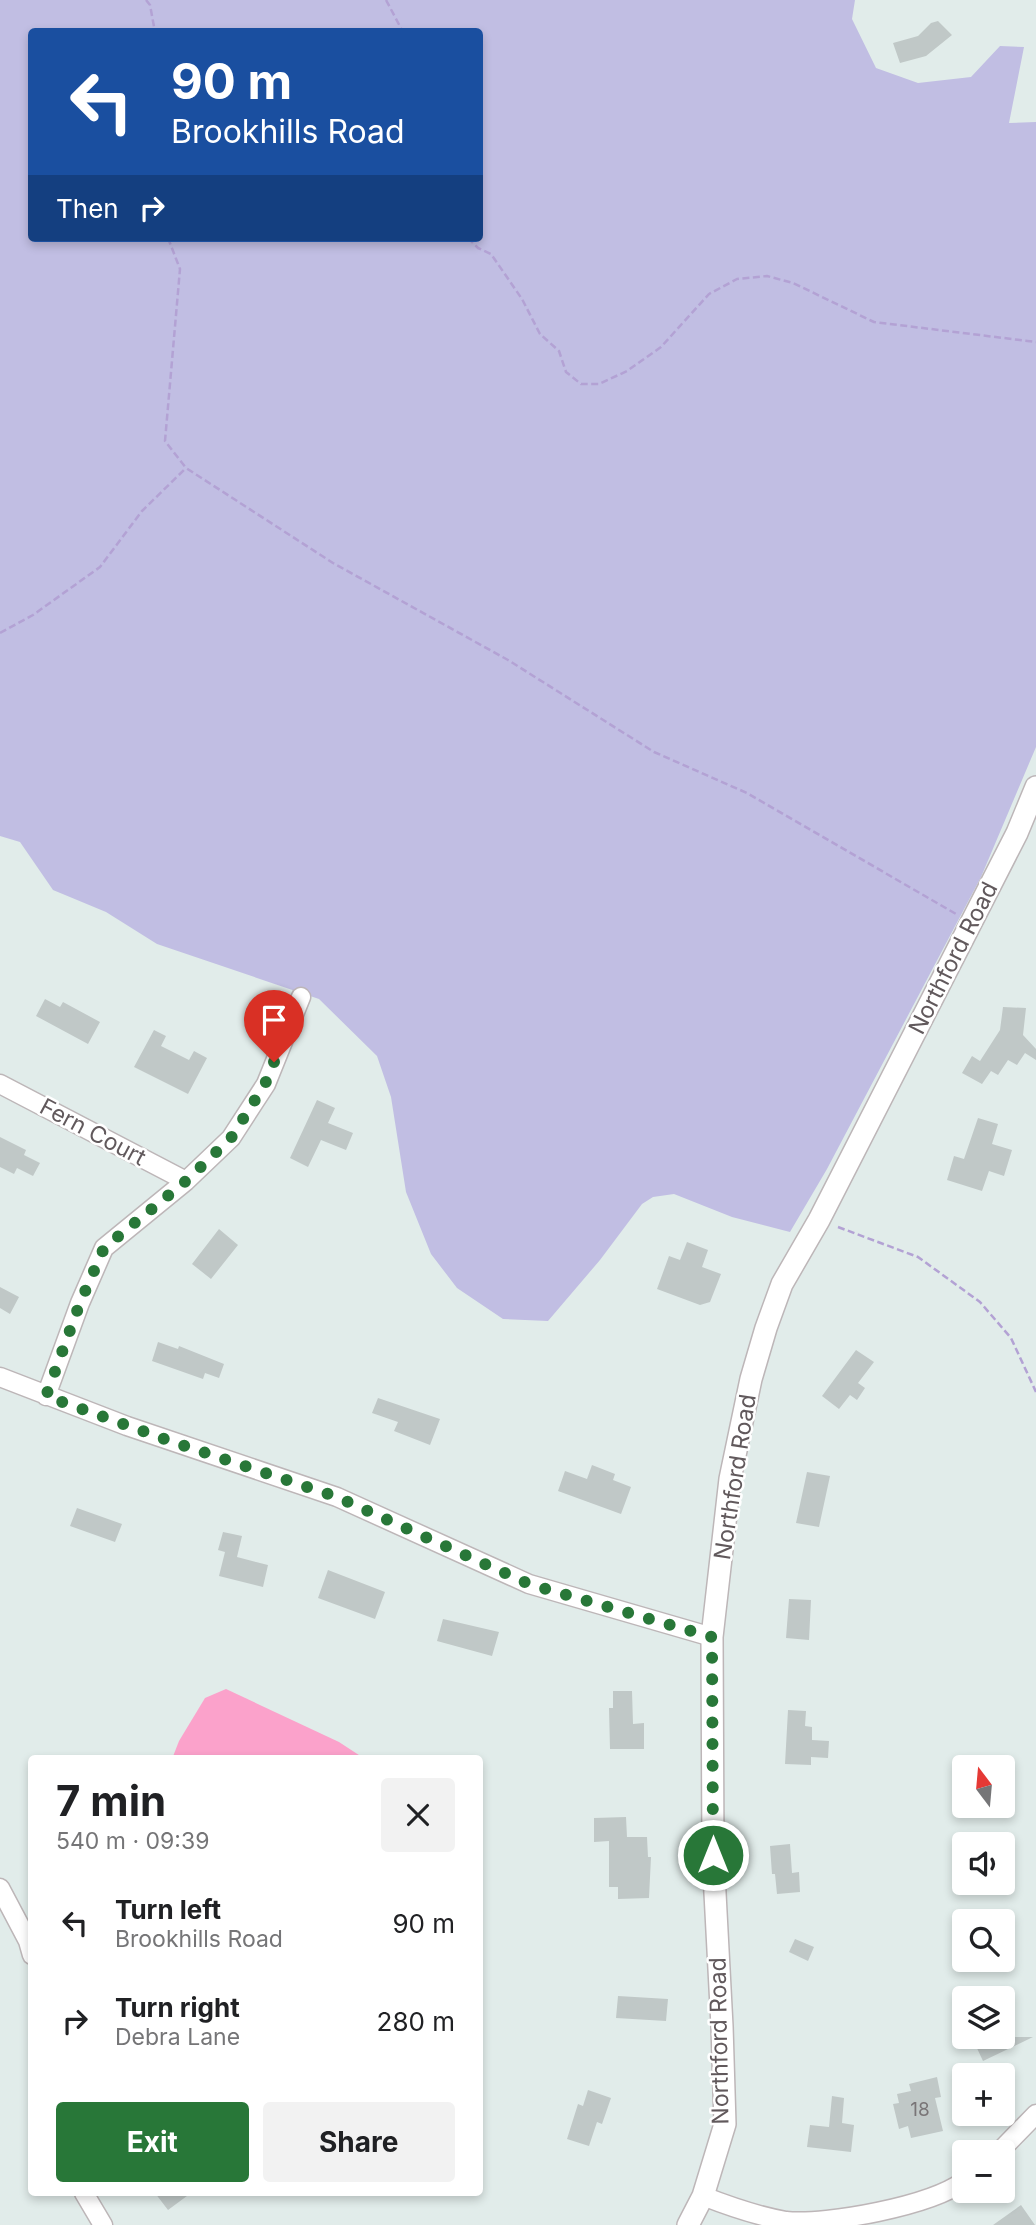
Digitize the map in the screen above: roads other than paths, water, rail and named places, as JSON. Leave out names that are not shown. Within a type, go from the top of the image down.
[{"type":"street","name":"Northford Road","points":[[688,2225],[703,2196],[725,2124],[713,1855],[712,1637],[730,1479],[751,1379],[765,1328],[782,1284],[818,1220],[1017,833],[1036,787]]},
{"type":"street","points":[[46,1396],[80,1303],[104,1248],[186,1181],[231,1138],[265,1084],[301,997]]},
{"type":"street","name":"Fern Court","points":[[0,1084],[186,1181]]},
{"type":"street","points":[[0,1377],[192,1449],[337,1497],[529,1584],[712,1637]]},
{"type":"street","points":[[0,1888],[28,1941]]},
{"type":"street","points":[[1011,2140],[1036,2114]]},
{"type":"street","points":[[703,2196],[746,2213],[790,2221],[859,2217],[926,2200],[952,2187]]},
{"type":"street","points":[[86,2196],[103,2225]]}]
